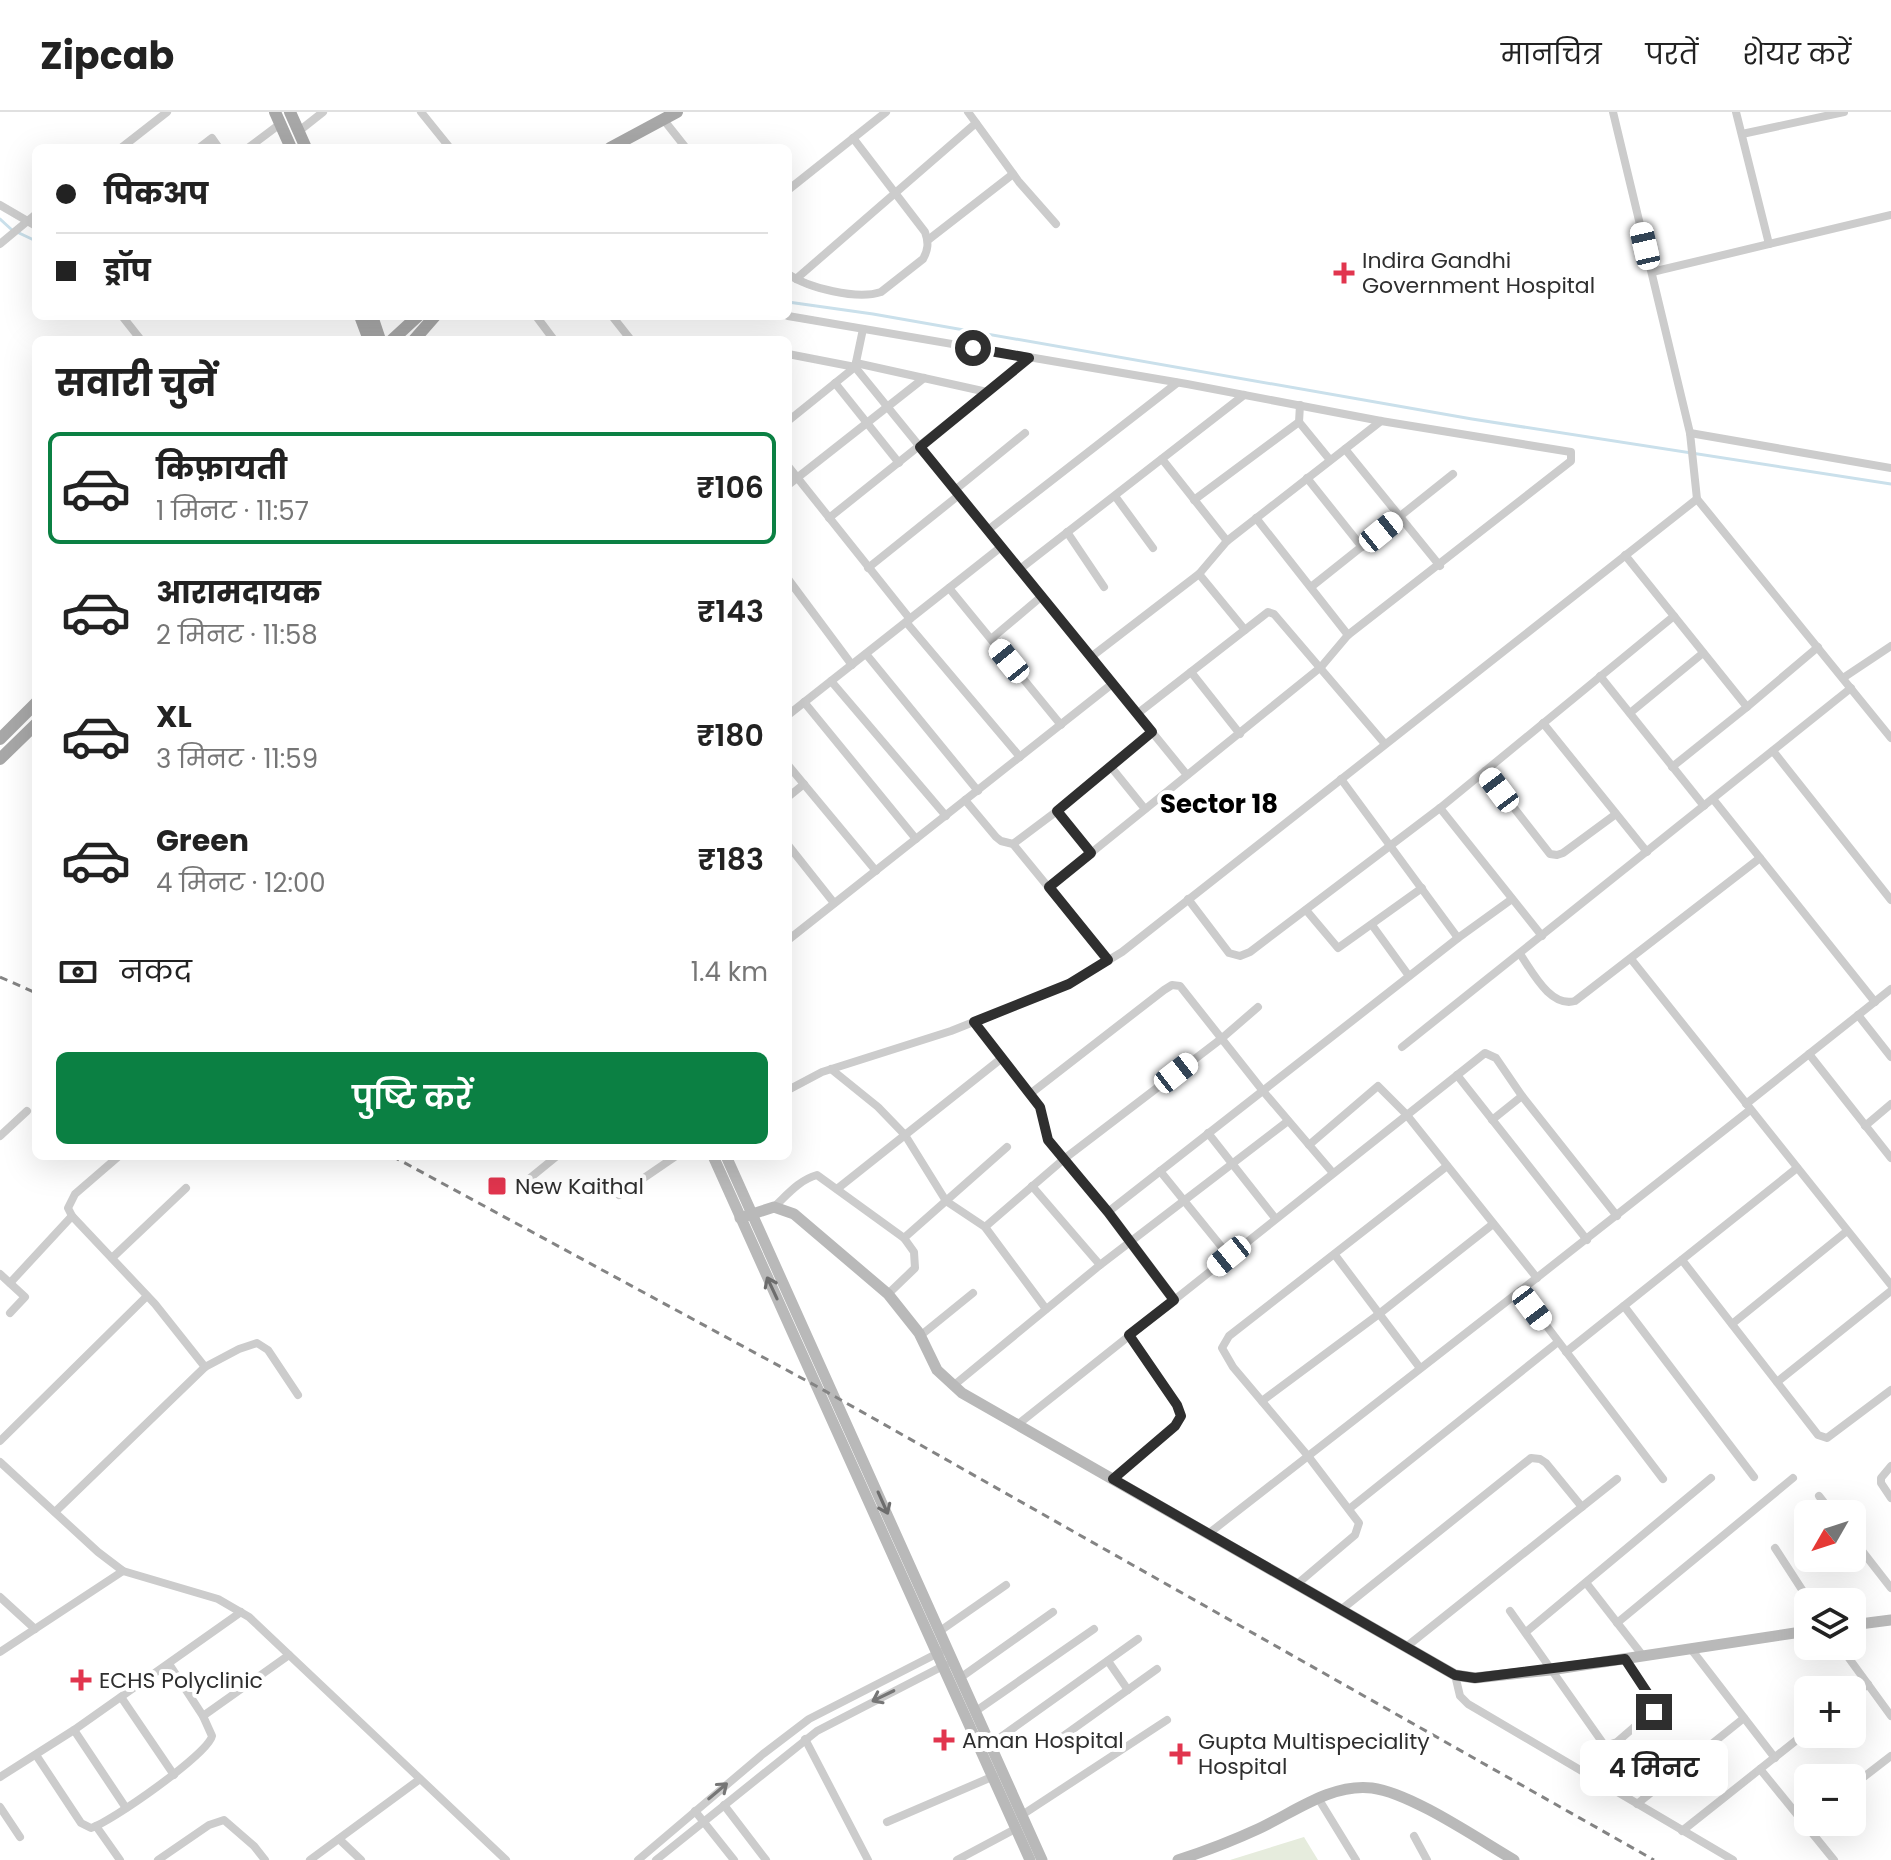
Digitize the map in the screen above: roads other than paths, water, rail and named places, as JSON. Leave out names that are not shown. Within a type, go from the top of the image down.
[{"type":"main road","points":[[290,112],[304,144]]},
{"type":"main road","points":[[617,144],[677,112]]},
{"type":"main road","points":[[278,118],[289,144]]},
{"type":"main road","points":[[396,336],[414,320]]},
{"type":"main road","points":[[418,336],[432,320]]},
{"type":"main road","points":[[0,739],[32,707]]},
{"type":"main road","points":[[0,759],[32,728]]},
{"type":"main road","points":[[715,1160],[746,1217],[940,1631],[943,1651]]},
{"type":"main road","points":[[727,1160],[746,1217],[943,1651],[1030,1860]]},
{"type":"main road","points":[[746,1217],[774,1207],[794,1214],[888,1294],[920,1336],[937,1370],[953,1386],[1455,1675],[1475,1678],[1550,1670],[1794,1633]]},
{"type":"main road","points":[[1866,1623],[1891,1620]]},
{"type":"main road","points":[[948,1663],[960,1678],[976,1711],[1042,1860]]},
{"type":"main road","points":[[1178,1860],[1225,1844],[1318,1798],[1353,1787],[1398,1794],[1514,1860]]},
{"type":"street","points":[[126,144],[167,112]]},
{"type":"street","points":[[299,131],[323,112]]},
{"type":"street","points":[[421,112],[447,144]]},
{"type":"street","points":[[792,187],[886,112]]},
{"type":"street","points":[[968,112],[1013,174],[1056,224]]},
{"type":"street","points":[[1613,112],[1691,437],[1697,499],[1891,738]]},
{"type":"street","points":[[1736,112],[1769,244]]},
{"type":"street","points":[[1742,134],[1844,112]]},
{"type":"street","points":[[252,144],[278,118]]},
{"type":"street","points":[[663,119],[683,144]]},
{"type":"street","points":[[792,276],[976,123]]},
{"type":"street","points":[[792,276],[853,294],[873,294],[881,292],[923,259],[928,240],[925,232],[853,138]]},
{"type":"street","points":[[928,240],[1013,174]]},
{"type":"street","points":[[0,205],[24,224],[32,225]]},
{"type":"street","points":[[1652,272],[1891,215]]},
{"type":"street","points":[[0,244],[32,217]]},
{"type":"street","points":[[792,317],[1571,452],[1571,461],[1348,635],[1321,667],[1049,887]]},
{"type":"street","points":[[125,320],[138,336]]},
{"type":"street","points":[[615,320],[628,336]]},
{"type":"street","points":[[792,418],[856,365],[863,329]]},
{"type":"street","points":[[792,355],[987,392]]},
{"type":"street","points":[[829,518],[1029,358]]},
{"type":"street","points":[[856,365],[1187,775]]},
{"type":"street","points":[[792,482],[924,378]]},
{"type":"street","points":[[835,383],[899,463]]},
{"type":"street","points":[[988,530],[1177,383]]},
{"type":"street","points":[[1020,569],[1244,395]]},
{"type":"street","points":[[1300,405],[1299,422],[1330,460]]},
{"type":"street","points":[[1091,657],[1199,574],[1227,541],[1381,421]]},
{"type":"street","points":[[1194,500],[1299,422]]},
{"type":"street","points":[[868,568],[1025,433]]},
{"type":"street","points":[[1691,437],[1891,468]]},
{"type":"street","points":[[1345,449],[1440,566]]},
{"type":"street","points":[[1162,459],[1227,541]]},
{"type":"street","points":[[792,471],[908,621],[1020,757]]},
{"type":"street","points":[[1311,587],[1453,474]]},
{"type":"street","points":[[1307,478],[1362,547]]},
{"type":"street","points":[[1115,496],[1153,548]]},
{"type":"street","points":[[792,1088],[831,1069],[860,1062],[974,1022],[1069,984],[1108,960],[1697,499]]},
{"type":"street","points":[[1256,518],[1348,635]]},
{"type":"street","points":[[1067,532],[1104,587]]},
{"type":"street","points":[[792,712],[1001,547]]},
{"type":"street","points":[[1625,555],[1747,707]]},
{"type":"street","points":[[1199,574],[1245,630]]},
{"type":"street","points":[[792,584],[852,665]]},
{"type":"street","points":[[949,588],[1061,725]]},
{"type":"street","points":[[991,639],[1042,596]]},
{"type":"street","points":[[1137,714],[1268,612],[1274,614],[1321,667],[1385,744]]},
{"type":"street","points":[[1188,899],[1229,953],[1240,956],[1250,952],[1440,808],[1674,616]]},
{"type":"street","points":[[1843,678],[1891,646]]},
{"type":"street","points":[[1672,767],[1818,647]]},
{"type":"street","points":[[1630,713],[1703,653]]},
{"type":"street","points":[[866,654],[978,791]]},
{"type":"street","points":[[1191,672],[1240,734]]},
{"type":"street","points":[[1600,676],[1704,806]]},
{"type":"street","points":[[831,681],[946,816]]},
{"type":"street","points":[[792,936],[1112,684]]},
{"type":"street","points":[[1402,1047],[1851,688]]},
{"type":"street","points":[[804,702],[916,839]]},
{"type":"street","points":[[1543,723],[1647,852]]},
{"type":"street","points":[[1013,844],[1152,732]]},
{"type":"street","points":[[1773,751],[1891,900]]},
{"type":"street","points":[[1111,767],[1145,809]]},
{"type":"street","points":[[792,770],[876,871]]},
{"type":"street","points":[[1485,771],[1550,854],[1563,853],[1616,814]]},
{"type":"street","points":[[1341,779],[1458,938]]},
{"type":"street","points":[[792,794],[804,784]]},
{"type":"street","points":[[1713,799],[1875,1002]]},
{"type":"street","points":[[965,800],[996,837],[1013,844],[1108,960]]},
{"type":"street","points":[[1440,808],[1542,936]]},
{"type":"street","points":[[1057,811],[1091,853]]},
{"type":"street","points":[[792,850],[834,903]]},
{"type":"street","points":[[1520,954],[1555,998],[1567,1003],[1575,1001],[1760,858]]},
{"type":"street","points":[[1306,910],[1338,948],[1422,888]]},
{"type":"street","points":[[1108,1212],[1512,899]]},
{"type":"street","points":[[1372,925],[1409,976]]},
{"type":"street","points":[[1631,959],[1891,1288],[1777,1382]]},
{"type":"street","points":[[1030,1094],[1172,985],[1180,986],[1333,1173]]},
{"type":"street","points":[[1208,1534],[1587,1240],[1891,989]]},
{"type":"street","points":[[985,1227],[1064,1159],[1258,1007]]},
{"type":"street","points":[[1858,1015],[1891,1057]]},
{"type":"street","points":[[974,1022],[1044,1115],[1048,1140],[1108,1212],[1174,1300]]},
{"type":"street","points":[[1017,1425],[1485,1053],[1490,1053],[1617,1216]]},
{"type":"street","points":[[1809,1054],[1891,1158]]},
{"type":"street","points":[[837,1189],[1002,1058]]},
{"type":"street","points":[[831,1069],[878,1107],[905,1135],[946,1201],[985,1227],[1046,1309]]},
{"type":"street","points":[[1457,1075],[1587,1240]]},
{"type":"street","points":[[1309,1145],[1378,1086],[1406,1114],[1537,1278]]},
{"type":"street","points":[[1492,1120],[1522,1096]]},
{"type":"street","points":[[1865,1126],[1891,1104]]},
{"type":"street","points":[[0,1136],[27,1111]]},
{"type":"street","points":[[953,1386],[1100,1265],[1288,1121]]},
{"type":"street","points":[[1208,1133],[1275,1218]]},
{"type":"street","points":[[904,1238],[1007,1147]]},
{"type":"street","points":[[114,1160],[75,1194],[68,1208],[147,1296],[205,1367]]},
{"type":"street","points":[[530,1178],[552,1160]]},
{"type":"street","points":[[619,1195],[670,1160]]},
{"type":"street","points":[[1296,1585],[1355,1535],[1359,1523],[1223,1354],[1224,1342],[1447,1166]]},
{"type":"street","points":[[1566,1352],[1797,1168]]},
{"type":"street","points":[[1160,1171],[1229,1256]]},
{"type":"street","points":[[774,1207],[808,1177],[817,1175],[904,1238],[914,1252],[915,1268],[888,1294]]},
{"type":"street","points":[[1032,1186],[1100,1265]]},
{"type":"street","points":[[112,1258],[186,1188]]},
{"type":"street","points":[[10,1283],[72,1216]]},
{"type":"street","points":[[1262,1401],[1493,1224]]},
{"type":"street","points":[[1732,1324],[1847,1231]]},
{"type":"street","points":[[1335,1255],[1420,1368]]},
{"type":"street","points":[[1682,1260],[1818,1435],[1827,1438],[1891,1390]]},
{"type":"street","points":[[0,1274],[25,1297],[10,1313]]},
{"type":"street","points":[[1520,1291],[1663,1479]]},
{"type":"street","points":[[920,1336],[973,1293]]},
{"type":"street","points":[[0,1441],[147,1296]]},
{"type":"street","points":[[1624,1306],[1754,1477]]},
{"type":"street","points":[[1113,1479],[1175,1426],[1181,1416],[1177,1405],[1129,1335]]},
{"type":"street","points":[[1349,1509],[1558,1342]]},
{"type":"street","points":[[55,1512],[205,1367],[239,1349],[257,1343],[268,1350],[298,1395]]},
{"type":"street","points":[[1342,1609],[1531,1458],[1546,1463],[1582,1507]]},
{"type":"street","points":[[0,1462],[123,1571],[218,1599],[249,1617],[506,1860]]},
{"type":"street","points":[[1891,1466],[1881,1478],[1881,1483],[1891,1498]]},
{"type":"street","points":[[1526,1632],[1711,1478]]},
{"type":"street","points":[[1617,1623],[1793,1478]]},
{"type":"street","points":[[1406,1647],[1617,1479]]},
{"type":"street","points":[[1819,1496],[1822,1500]]},
{"type":"street","points":[[1775,1548],[1801,1588]]},
{"type":"street","points":[[1866,1556],[1891,1588]]},
{"type":"street","points":[[0,1652],[123,1571]]},
{"type":"street","points":[[1587,1584],[1643,1656]]},
{"type":"street","points":[[940,1631],[1006,1585]]},
{"type":"street","points":[[0,1597],[35,1629]]},
{"type":"street","points":[[1510,1611],[1605,1746],[1610,1746],[1655,1709],[1625,1659]]},
{"type":"street","points":[[0,1777],[74,1730],[241,1612]]},
{"type":"street","points":[[960,1678],[1053,1612]]},
{"type":"street","points":[[976,1711],[1094,1629]]},
{"type":"street","points":[[991,1744],[1138,1639]]},
{"type":"street","points":[[1691,1649],[1775,1758]]},
{"type":"street","points":[[638,1860],[809,1719],[943,1651]]},
{"type":"street","points":[[203,1716],[289,1655]]},
{"type":"street","points":[[1850,1660],[1891,1716]]},
{"type":"street","points":[[1108,1661],[1128,1690]]},
{"type":"street","points":[[656,1860],[805,1739],[948,1663]]},
{"type":"street","points":[[36,1755],[81,1823],[91,1828],[126,1808],[174,1775],[211,1744],[212,1736],[203,1716],[169,1664]]},
{"type":"street","points":[[1062,1737],[1157,1669]]},
{"type":"street","points":[[1455,1675],[1460,1696],[1468,1704],[1733,1860]]},
{"type":"street","points":[[121,1697],[174,1775]]},
{"type":"street","points":[[1637,1804],[1744,1718]]},
{"type":"street","points":[[1022,1815],[1167,1720]]},
{"type":"street","points":[[74,1730],[126,1808]]},
{"type":"street","points":[[805,1739],[868,1860]]},
{"type":"street","points":[[1682,1831],[1794,1742]]},
{"type":"street","points":[[1866,1775],[1891,1756]]},
{"type":"street","points":[[1760,1769],[1794,1808]]},
{"type":"street","points":[[887,1822],[994,1776]]},
{"type":"street","points":[[310,1860],[420,1779]]},
{"type":"street","points":[[1318,1798],[1356,1860]]},
{"type":"street","points":[[724,1805],[766,1860]]},
{"type":"street","points":[[0,1807],[20,1837]]},
{"type":"street","points":[[695,1811],[734,1860]]},
{"type":"street","points":[[158,1860],[209,1825],[224,1820],[265,1860]]},
{"type":"street","points":[[96,1826],[120,1860]]},
{"type":"street","points":[[957,1860],[1017,1828]]},
{"type":"street","points":[[1414,1836],[1427,1860]]},
{"type":"street","points":[[1816,1836],[1834,1860]]},
{"type":"street","points":[[339,1839],[361,1860]]},
{"type":"waterway","points":[[0,219],[12,230]]},
{"type":"waterway","points":[[19,233],[32,239]]},
{"type":"waterway","points":[[792,303],[1472,419],[1891,484]]},
{"type":"railway","points":[[0,977],[32,991]]},
{"type":"railway","points":[[399,1160],[818,1387],[1654,1860]]},
{"type":"place","name":"Indira Gandhi Government Hospital","points":[[1344,273]]},
{"type":"place","name":"New Kaithal","points":[[497,1186]]},
{"type":"place","name":"ECHS Polyclinic","points":[[81,1680]]},
{"type":"place","name":"Aman Hospital","points":[[944,1740]]},
{"type":"place","name":"Gupta Multispeciality Hospital","points":[[1180,1754]]},
{"type":"district","name":"Sector 18","points":[[1219,804]]}]
